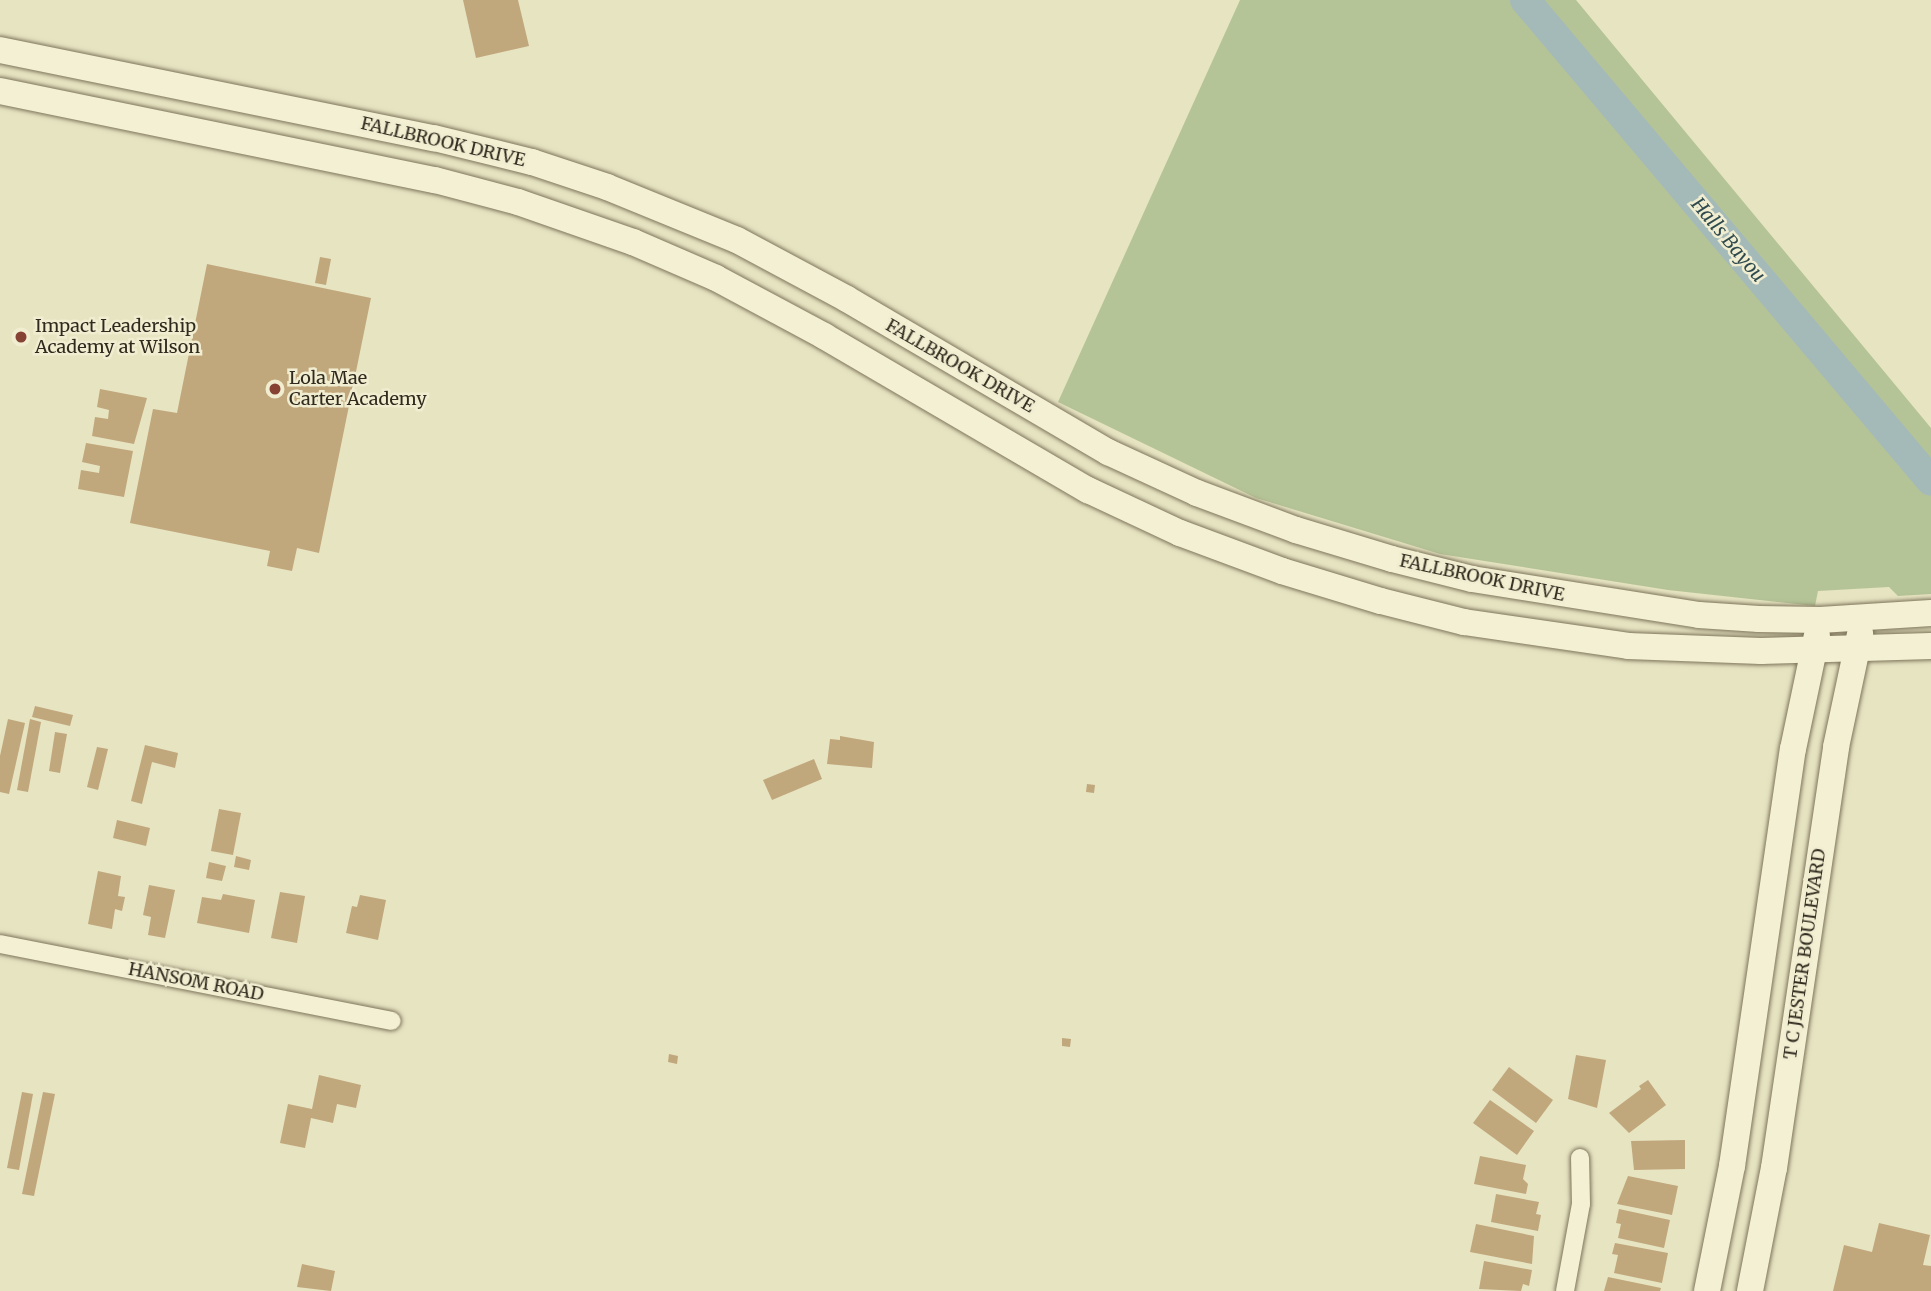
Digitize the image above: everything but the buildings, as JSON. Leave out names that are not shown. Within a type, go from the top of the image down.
[{"type":"main road","name":"FALLBROOK DRIVE","points":[[0,50],[434,138],[532,162],[607,187],[737,240],[846,299],[1108,452],[1197,493],[1296,530],[1392,559],[1534,590],[1699,615],[1759,620],[1820,620],[1931,613]]},
{"type":"main road","points":[[188,131],[197,90]]},
{"type":"main road","points":[[0,91],[435,180],[518,202],[632,242],[716,278],[824,336],[1088,490],[1180,533],[1282,571],[1428,613],[1540,635],[1628,646],[1813,650],[1931,646]]},
{"type":"main road","points":[[518,202],[532,162]]},
{"type":"main road","name":"T C JESTER BOULEVARD","points":[[1750,1291],[1774,1168],[1834,760],[1863,617]]},
{"type":"main road","points":[[1707,1291],[1732,1166],[1772,879],[1820,620]]},
{"type":"street","name":"HANSOM ROAD","points":[[0,944],[392,1021]]},
{"type":"street","points":[[1565,1291],[1581,1204],[1580,1158]]},
{"type":"green space","points":[[1240,0],[1576,0],[1931,428],[1931,594],[1898,596],[1889,587],[1818,591],[1815,606],[1668,590],[1440,554],[1256,498],[1058,402]]},
{"type":"waterway","name":"Halls Bayou","points":[[1525,0],[1931,481]]},
{"type":"place","name":"Impact Leadership Academy at Wilson","points":[[21,337]]},
{"type":"place","name":"Lola Mae Carter Academy","points":[[275,389]]}]
